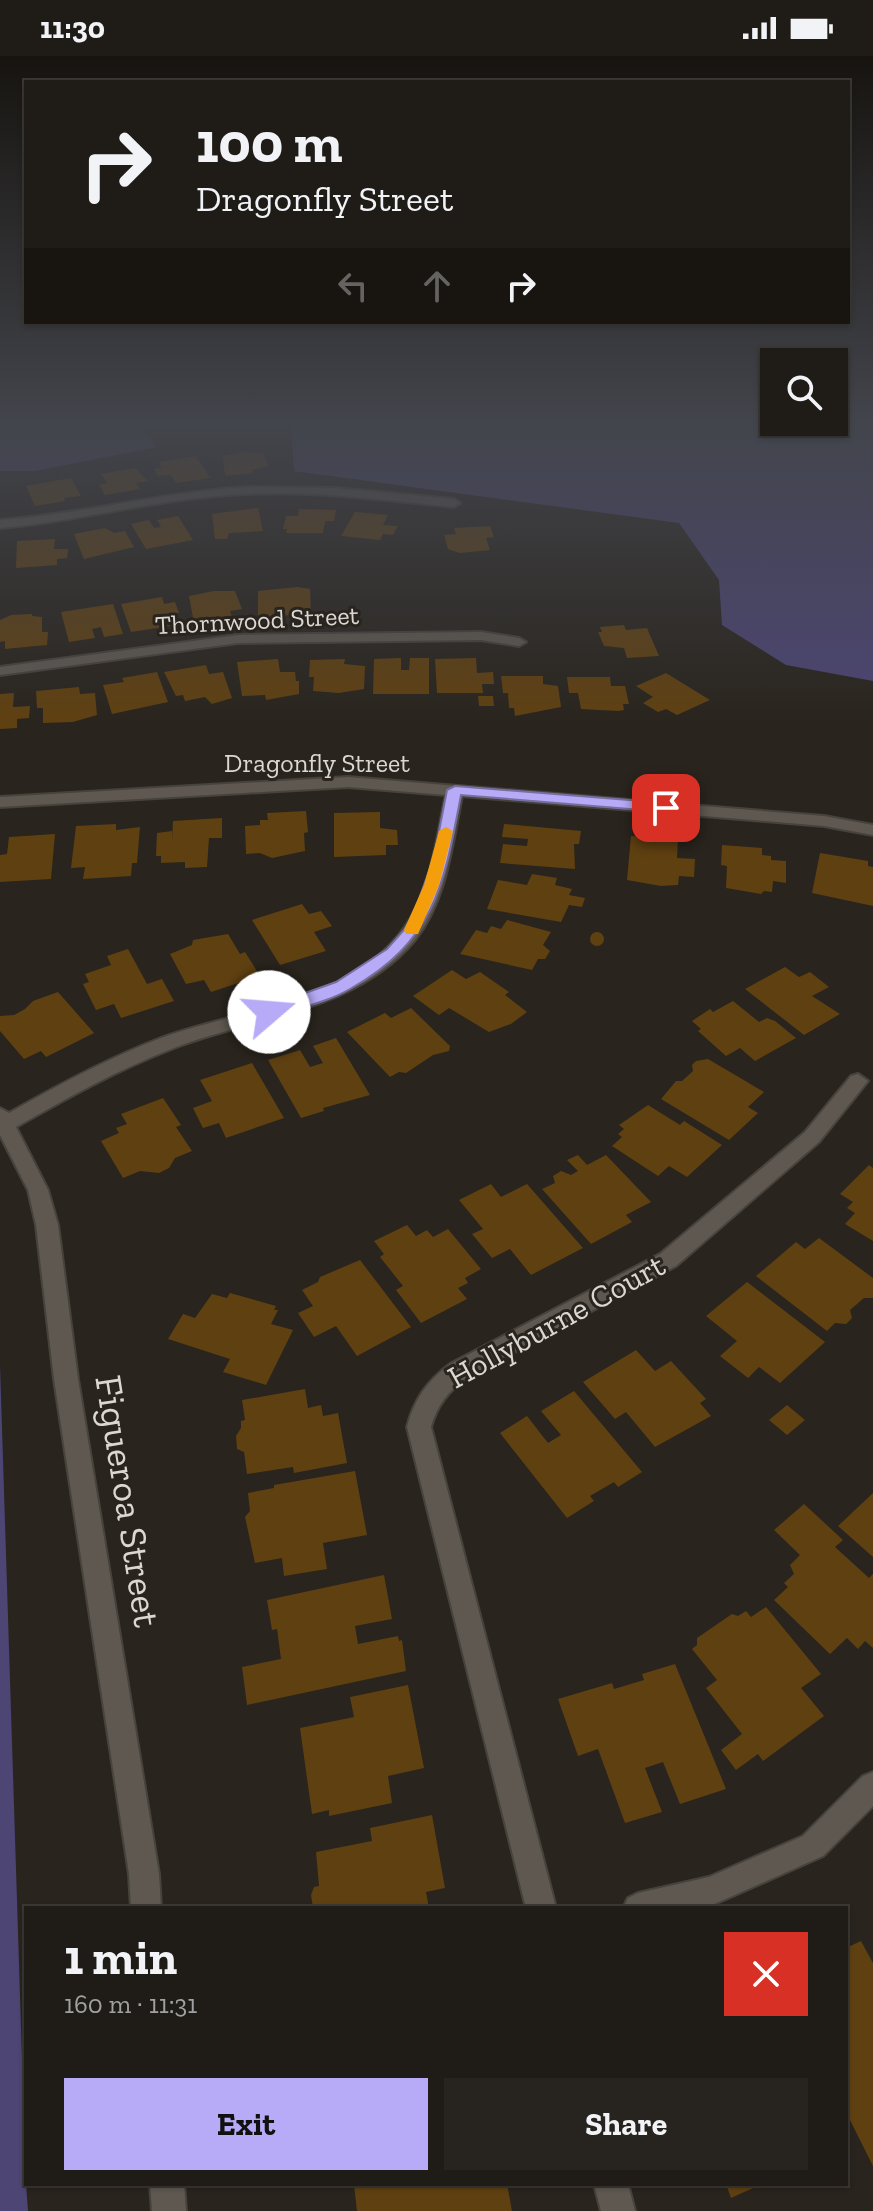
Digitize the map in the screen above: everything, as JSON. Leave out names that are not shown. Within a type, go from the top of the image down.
[{"type":"street","name":"Thornwood Street","points":[[0,671],[238,639],[481,636],[519,642]]},
{"type":"street","name":"Dragonfly Street","points":[[0,802],[303,782],[348,782],[824,821],[873,830]]},
{"type":"street","points":[[3,1119],[136,1055],[215,1027],[296,1004],[342,986],[369,971],[393,953],[422,913],[441,857],[455,790]]},
{"type":"street","name":"Hollyburne Court","points":[[540,1906],[419,1427],[424,1405],[438,1386],[458,1371],[678,1252],[812,1137],[858,1081]]},
{"type":"street","name":"Figueroa Street","points":[[3,1119],[38,1190],[47,1225],[66,1379],[144,1874],[146,1906]]},
{"type":"street","points":[[646,1906],[710,1891],[813,1846],[873,1786]]},
{"type":"street","points":[[167,2186],[169,2211]]},
{"type":"street","points":[[612,2186],[618,2211]]},
{"type":"shaded area","points":[[681,526],[873,526],[873,681],[786,665],[722,625],[719,580]]},
{"type":"shaded area","points":[[0,1365],[24,2186],[28,2211],[0,2211]]},
{"type":"building","points":[[132,526],[184,526],[193,540],[146,549]]},
{"type":"building","points":[[213,526],[262,526],[263,531],[229,533],[227,539],[215,539]]},
{"type":"building","points":[[284,526],[324,526],[323,533],[286,533],[287,529],[283,529]]},
{"type":"building","points":[[347,526],[398,526],[393,535],[383,534],[380,540],[341,536]]},
{"type":"building","points":[[490,526],[494,537],[486,538],[490,550],[460,553],[448,549],[444,535],[456,534],[454,528]]},
{"type":"building","points":[[105,528],[114,533],[125,531],[134,547],[84,559],[74,534]]},
{"type":"building","points":[[55,539],[54,549],[68,549],[67,558],[57,559],[57,565],[16,568],[17,541]]},
{"type":"building","points":[[298,587],[310,589],[311,613],[258,618],[258,591]]},
{"type":"building","points":[[235,591],[242,609],[230,611],[232,618],[194,623],[189,596]]},
{"type":"building","points":[[162,597],[164,604],[175,602],[179,613],[165,615],[170,626],[131,632],[121,604]]},
{"type":"building","points":[[113,604],[123,634],[104,637],[101,627],[92,629],[95,638],[69,642],[61,612]]},
{"type":"building","points":[[11,615],[42,617],[42,632],[48,632],[47,645],[5,649],[5,641],[0,642],[0,620]]},
{"type":"building","points":[[624,625],[626,630],[647,628],[659,656],[627,658],[624,648],[604,646],[598,632],[602,632],[600,627]]},
{"type":"building","points":[[401,658],[401,670],[409,670],[410,658],[429,658],[429,694],[373,694],[374,659]]},
{"type":"building","points":[[476,658],[477,673],[493,672],[494,684],[482,684],[483,693],[437,693],[435,659]]},
{"type":"building","points":[[278,659],[280,672],[295,672],[299,694],[266,700],[265,695],[242,696],[237,662]]},
{"type":"building","points":[[345,659],[344,664],[365,666],[364,689],[339,693],[313,691],[314,677],[309,677],[310,660]]},
{"type":"building","points":[[206,665],[209,674],[223,672],[232,698],[212,704],[205,697],[185,701],[183,695],[176,696],[164,672]]},
{"type":"building","points":[[157,672],[168,702],[112,714],[103,685]]},
{"type":"building","points":[[666,673],[710,700],[677,715],[666,709],[658,712],[643,703],[653,697],[636,686]]},
{"type":"building","points":[[501,676],[543,676],[543,684],[558,686],[561,707],[515,716],[514,708],[509,708],[508,693],[503,693]]},
{"type":"building","points":[[567,677],[610,677],[611,686],[625,686],[629,704],[623,704],[624,710],[618,711],[581,709],[578,693],[569,693]]},
{"type":"building","points":[[79,687],[80,694],[95,693],[97,715],[73,722],[43,723],[43,708],[37,708],[36,691]]},
{"type":"building","points":[[14,693],[13,707],[30,706],[29,718],[17,719],[17,728],[0,729],[0,694]]},
{"type":"building","points":[[478,696],[493,696],[494,706],[479,706]]},
{"type":"building","points":[[306,811],[308,832],[304,833],[305,851],[272,858],[260,853],[246,854],[245,826],[260,825],[260,820],[268,820],[267,813]]},
{"type":"building","points":[[380,812],[380,828],[397,830],[398,845],[386,845],[386,855],[334,857],[334,813]]},
{"type":"building","points":[[222,818],[222,838],[209,838],[207,867],[185,868],[185,862],[161,863],[161,856],[156,856],[157,833],[172,831],[172,840],[173,821]]},
{"type":"building","points":[[116,824],[116,830],[140,827],[137,863],[132,863],[131,876],[83,879],[85,867],[71,868],[76,826]]},
{"type":"building","points":[[504,824],[581,831],[579,844],[574,844],[575,869],[500,863],[503,844],[527,846],[528,839],[502,837]]},
{"type":"building","points":[[55,834],[51,879],[0,882],[0,855],[7,854],[9,837]]},
{"type":"building","points":[[631,836],[678,839],[677,858],[695,859],[694,877],[679,876],[678,885],[661,886],[627,880]]},
{"type":"building","points":[[722,845],[762,848],[762,855],[771,856],[771,860],[786,861],[786,883],[773,881],[772,892],[764,891],[761,894],[726,888],[727,866],[721,865]]},
{"type":"building","points":[[820,853],[868,861],[868,866],[873,867],[873,906],[812,893]]},
{"type":"building","points":[[532,874],[557,878],[555,885],[572,889],[569,895],[585,898],[582,907],[569,905],[561,922],[487,909],[498,880],[527,885]]},
{"type":"building","points":[[302,904],[309,914],[321,911],[332,926],[314,932],[326,951],[280,965],[252,920]]},
{"type":"building","points":[[507,920],[551,932],[543,945],[550,951],[545,959],[538,959],[532,970],[460,954],[476,930],[487,933],[491,926],[501,929]]},
{"type":"building","points":[[597,932],[604,939],[597,946],[590,939]]},
{"type":"building","points":[[228,934],[240,954],[245,952],[260,976],[211,992],[204,980],[186,984],[170,954],[192,945],[193,940]]},
{"type":"building","points":[[128,949],[147,984],[162,979],[174,1001],[121,1018],[114,1004],[96,1010],[83,984],[89,982],[85,974],[111,965],[107,956]]},
{"type":"building","points":[[785,967],[799,977],[810,972],[829,987],[812,996],[840,1014],[804,1035],[745,989]]},
{"type":"building","points":[[452,970],[466,979],[480,972],[509,992],[505,995],[527,1012],[511,1024],[489,1032],[449,1008],[439,1015],[413,996]]},
{"type":"building","points":[[58,992],[94,1033],[46,1057],[41,1051],[24,1059],[0,1031],[0,1016],[14,1015],[33,1001]]},
{"type":"building","points":[[733,1001],[759,1022],[767,1018],[775,1021],[796,1038],[755,1061],[740,1048],[726,1056],[698,1031],[701,1029],[692,1021],[710,1009],[713,1012]]},
{"type":"building","points":[[411,1008],[450,1046],[449,1051],[433,1055],[406,1073],[399,1072],[390,1077],[347,1032],[385,1013],[391,1018]]},
{"type":"building","points":[[336,1038],[370,1095],[323,1108],[324,1111],[301,1118],[268,1060],[300,1050],[310,1067],[323,1063],[313,1046]]},
{"type":"building","points":[[708,1059],[764,1092],[748,1107],[758,1113],[729,1140],[661,1099],[676,1081],[682,1081],[693,1071],[692,1065],[696,1061]]},
{"type":"building","points":[[252,1063],[284,1118],[226,1138],[219,1123],[203,1128],[193,1108],[212,1101],[200,1080]]},
{"type":"building","points":[[163,1098],[181,1125],[176,1127],[192,1151],[175,1158],[169,1168],[159,1173],[140,1171],[123,1178],[101,1141],[119,1133],[116,1128],[127,1124],[121,1114]]},
{"type":"building","points":[[648,1105],[680,1125],[684,1121],[722,1145],[687,1177],[669,1166],[658,1176],[612,1146],[622,1137],[618,1134],[624,1129],[619,1125]]},
{"type":"building","points":[[578,1155],[587,1165],[606,1155],[651,1202],[626,1215],[632,1222],[591,1244],[542,1189],[555,1183],[553,1176],[561,1171],[571,1175],[578,1171],[567,1160]]},
{"type":"building","points":[[869,1165],[873,1168],[873,1241],[845,1224],[855,1213],[847,1208],[853,1202],[840,1194]]},
{"type":"building","points":[[491,1184],[501,1197],[527,1184],[583,1248],[531,1275],[510,1249],[492,1258],[472,1234],[483,1229],[459,1200]]},
{"type":"building","points":[[407,1225],[416,1236],[427,1230],[433,1237],[448,1229],[481,1269],[465,1278],[468,1283],[458,1288],[467,1299],[421,1323],[396,1290],[403,1286],[380,1257],[384,1254],[374,1241]]},
{"type":"building","points":[[819,1238],[873,1278],[873,1298],[864,1298],[850,1310],[852,1318],[846,1324],[835,1323],[827,1331],[756,1276],[796,1242],[805,1249]]},
{"type":"building","points":[[360,1260],[411,1327],[357,1356],[336,1326],[314,1337],[298,1313],[313,1306],[302,1290],[318,1282],[320,1277]]},
{"type":"building","points":[[747,1282],[825,1342],[780,1383],[759,1367],[748,1378],[720,1356],[737,1341],[706,1316]]},
{"type":"building","points":[[230,1293],[276,1306],[274,1310],[278,1310],[271,1324],[293,1330],[266,1385],[223,1372],[230,1359],[168,1339],[183,1314],[195,1318],[212,1294],[227,1298]]},
{"type":"building","points":[[636,1350],[655,1371],[671,1361],[706,1399],[700,1403],[711,1416],[655,1447],[626,1412],[615,1419],[583,1382]]},
{"type":"building","points":[[305,1389],[308,1408],[321,1405],[323,1416],[338,1413],[347,1463],[294,1473],[293,1467],[247,1474],[244,1452],[237,1449],[236,1436],[241,1421],[245,1420],[242,1400]]},
{"type":"building","points":[[574,1391],[642,1472],[618,1487],[614,1482],[590,1496],[594,1501],[567,1518],[500,1433],[527,1416],[548,1443],[561,1435],[541,1411]]},
{"type":"building","points":[[787,1405],[805,1420],[787,1435],[769,1420]]},
{"type":"building","points":[[355,1471],[367,1535],[323,1543],[327,1569],[284,1576],[282,1558],[255,1563],[245,1517],[250,1511],[248,1493],[274,1488],[274,1485]]},
{"type":"building","points":[[873,1493],[873,1557],[838,1526]]},
{"type":"building","points":[[804,1504],[843,1540],[835,1547],[869,1578],[873,1574],[873,1648],[865,1641],[858,1649],[847,1638],[830,1654],[774,1600],[788,1587],[784,1583],[794,1574],[790,1565],[800,1555],[774,1530]]},
{"type":"building","points":[[384,1575],[392,1619],[355,1626],[358,1644],[398,1636],[399,1641],[402,1640],[406,1671],[247,1705],[242,1667],[281,1659],[277,1629],[272,1630],[267,1600]]},
{"type":"building","points":[[766,1607],[821,1674],[801,1688],[824,1716],[763,1761],[758,1754],[736,1770],[721,1750],[742,1734],[706,1688],[717,1680],[692,1649],[697,1645],[697,1638],[732,1614],[738,1616],[746,1611],[751,1617]]},
{"type":"building","points":[[675,1664],[726,1789],[680,1804],[663,1762],[645,1768],[662,1812],[625,1823],[598,1749],[578,1756],[558,1699],[612,1683],[614,1689],[644,1680],[642,1674]]},
{"type":"building","points":[[408,1685],[424,1768],[388,1776],[392,1803],[329,1816],[329,1810],[312,1814],[300,1728],[354,1717],[350,1697]]},
{"type":"building","points":[[432,1815],[445,1888],[426,1892],[429,1906],[313,1906],[311,1895],[314,1887],[319,1886],[316,1852],[372,1841],[370,1828]]},
{"type":"building","points":[[861,1941],[873,1963],[873,2166],[848,2116],[848,1947]]},
{"type":"building","points":[[354,2186],[507,2186],[512,2211],[357,2211]]},
{"type":"building","points":[[727,2186],[758,2186],[731,2198]]},
{"type":"slow traffic","points":[[412,930],[432,885],[446,831]]},
{"type":"route","points":[[269,1012],[342,986],[369,971],[393,953],[410,933],[422,913],[441,857],[455,790],[666,808]]}]
